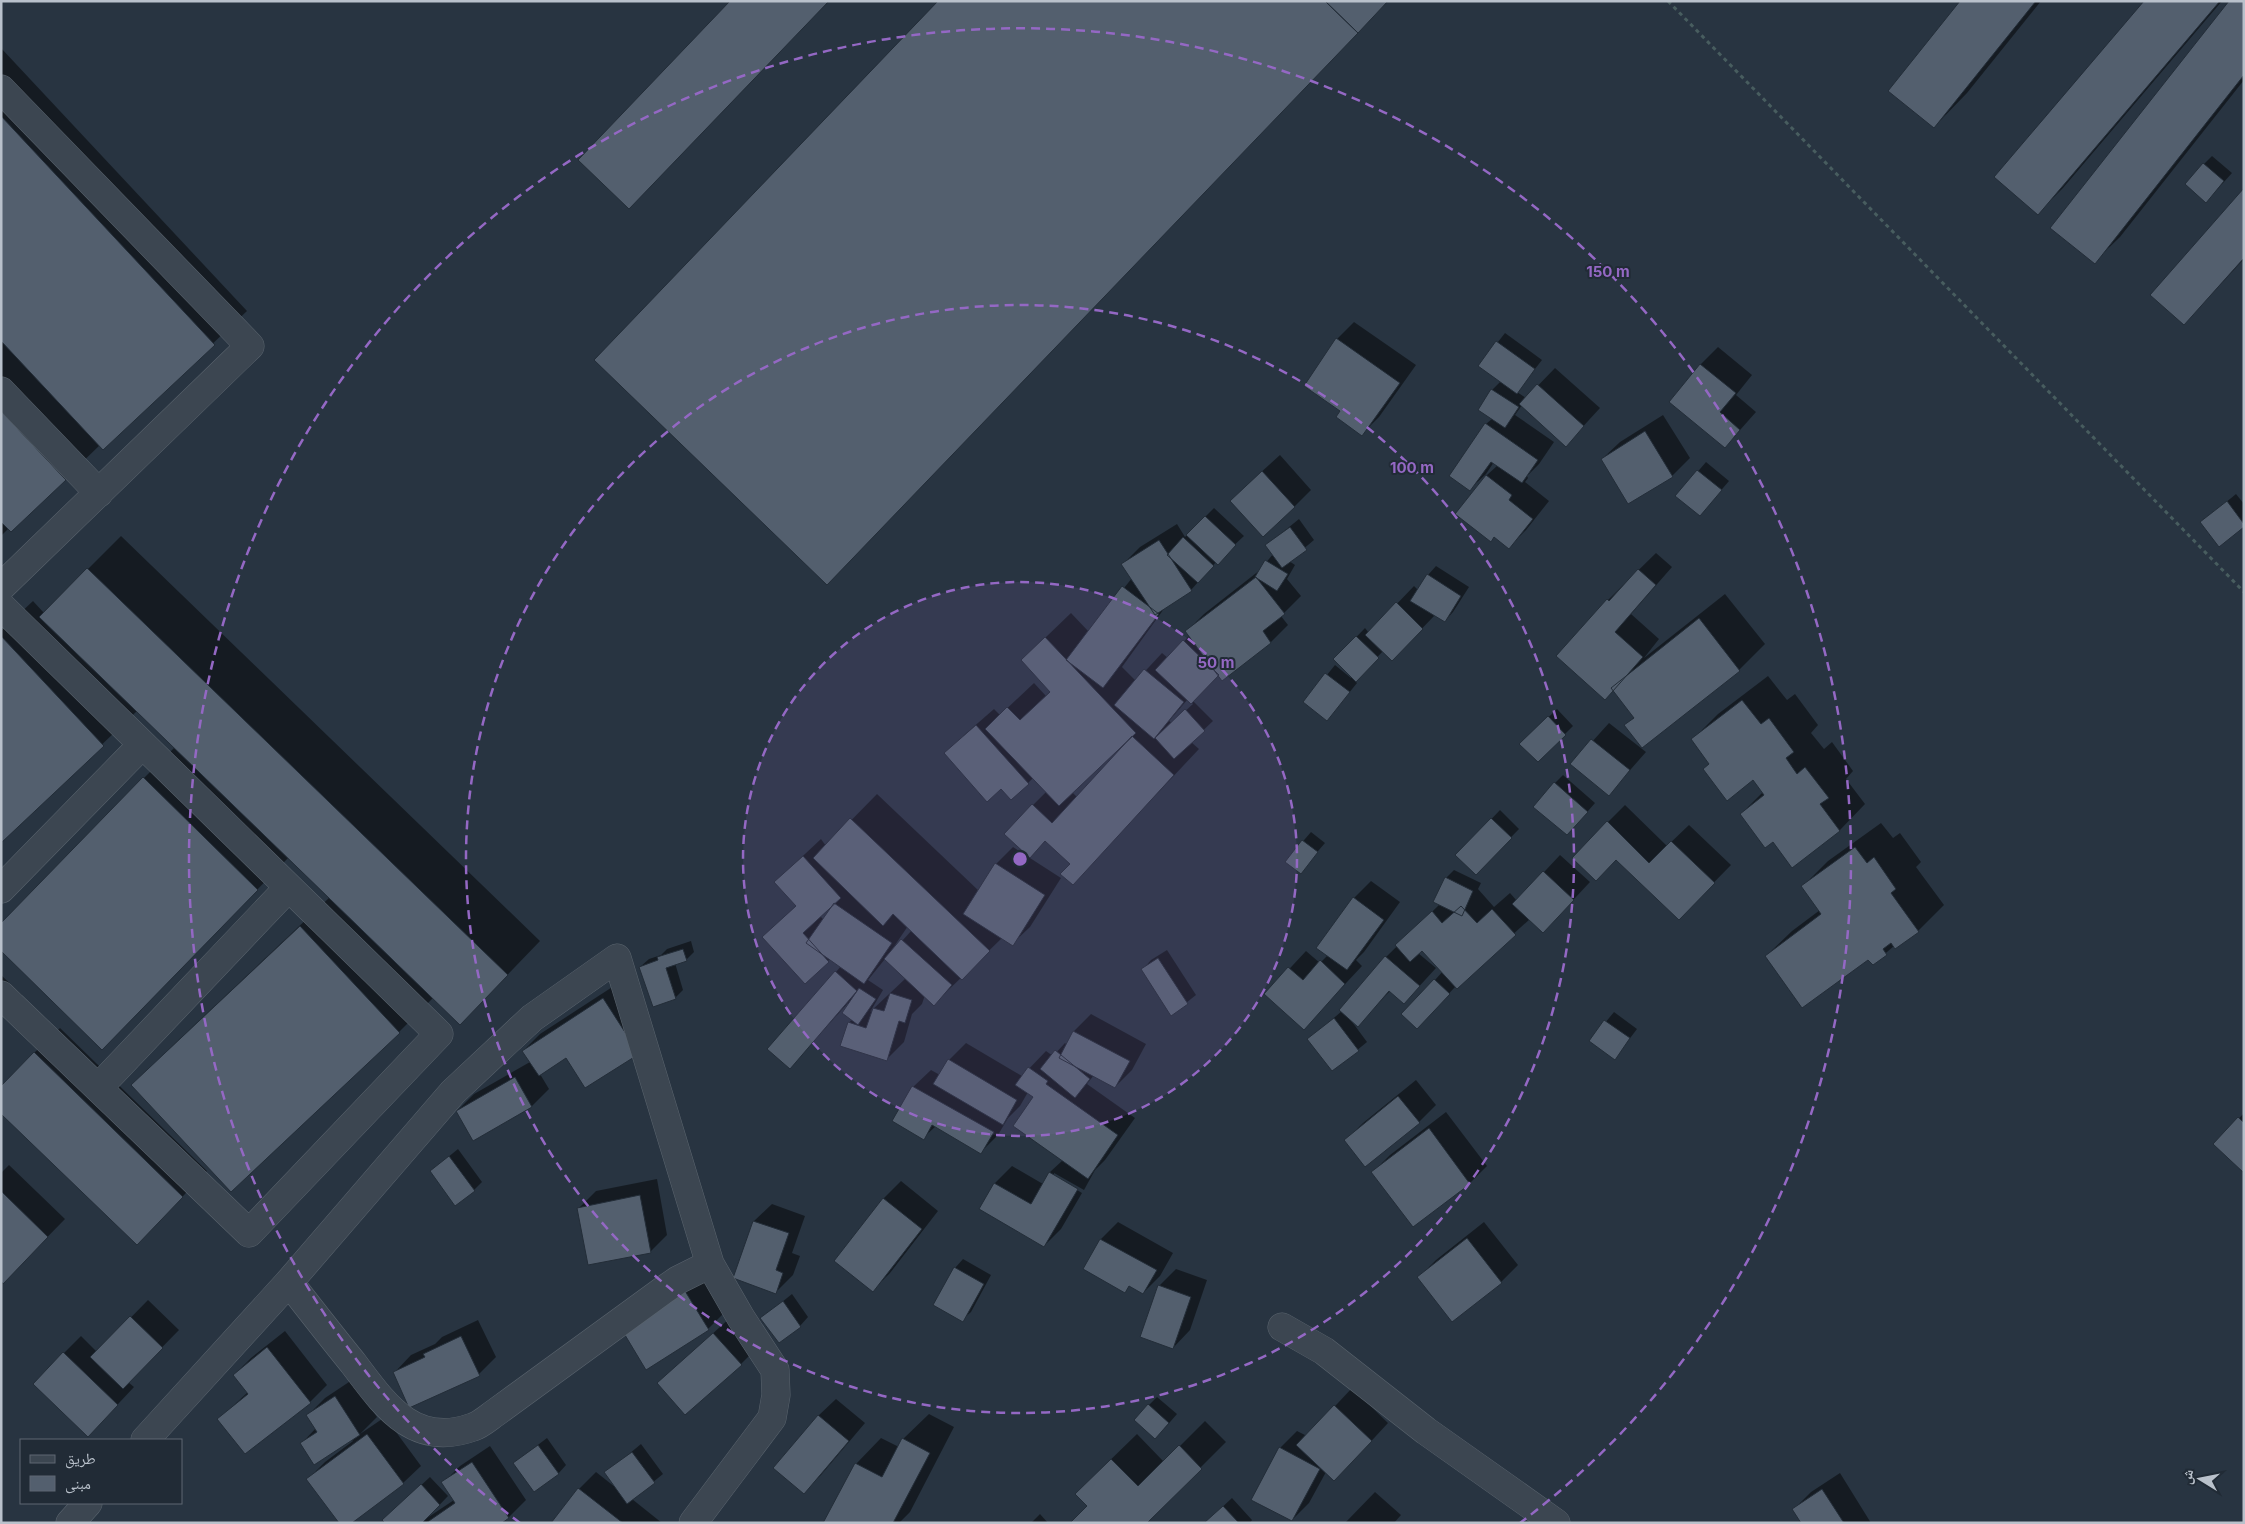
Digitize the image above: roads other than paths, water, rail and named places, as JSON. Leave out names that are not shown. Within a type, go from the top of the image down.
[{"type":"street","points":[[1,89],[250,346],[1,586]]},
{"type":"street","points":[[1,390],[99,493]]},
{"type":"street","points":[[1,606],[439,1034],[249,1233],[1,995]]},
{"type":"street","points":[[1,889],[142,745]]},
{"type":"street","points":[[98,1088],[288,888]]},
{"type":"street","points":[[146,1439],[289,1282],[453,1092],[532,1018],[617,958],[710,1264],[775,1370],[776,1395],[772,1418],[693,1523]]},
{"type":"street","points":[[289,1282],[381,1399],[399,1418],[422,1430],[448,1433],[474,1427],[495,1414],[665,1288],[710,1264]]},
{"type":"street","points":[[1282,1328],[1324,1351],[1426,1431],[1556,1523]]},
{"type":"street","points":[[70,1523],[87,1504]]}]
